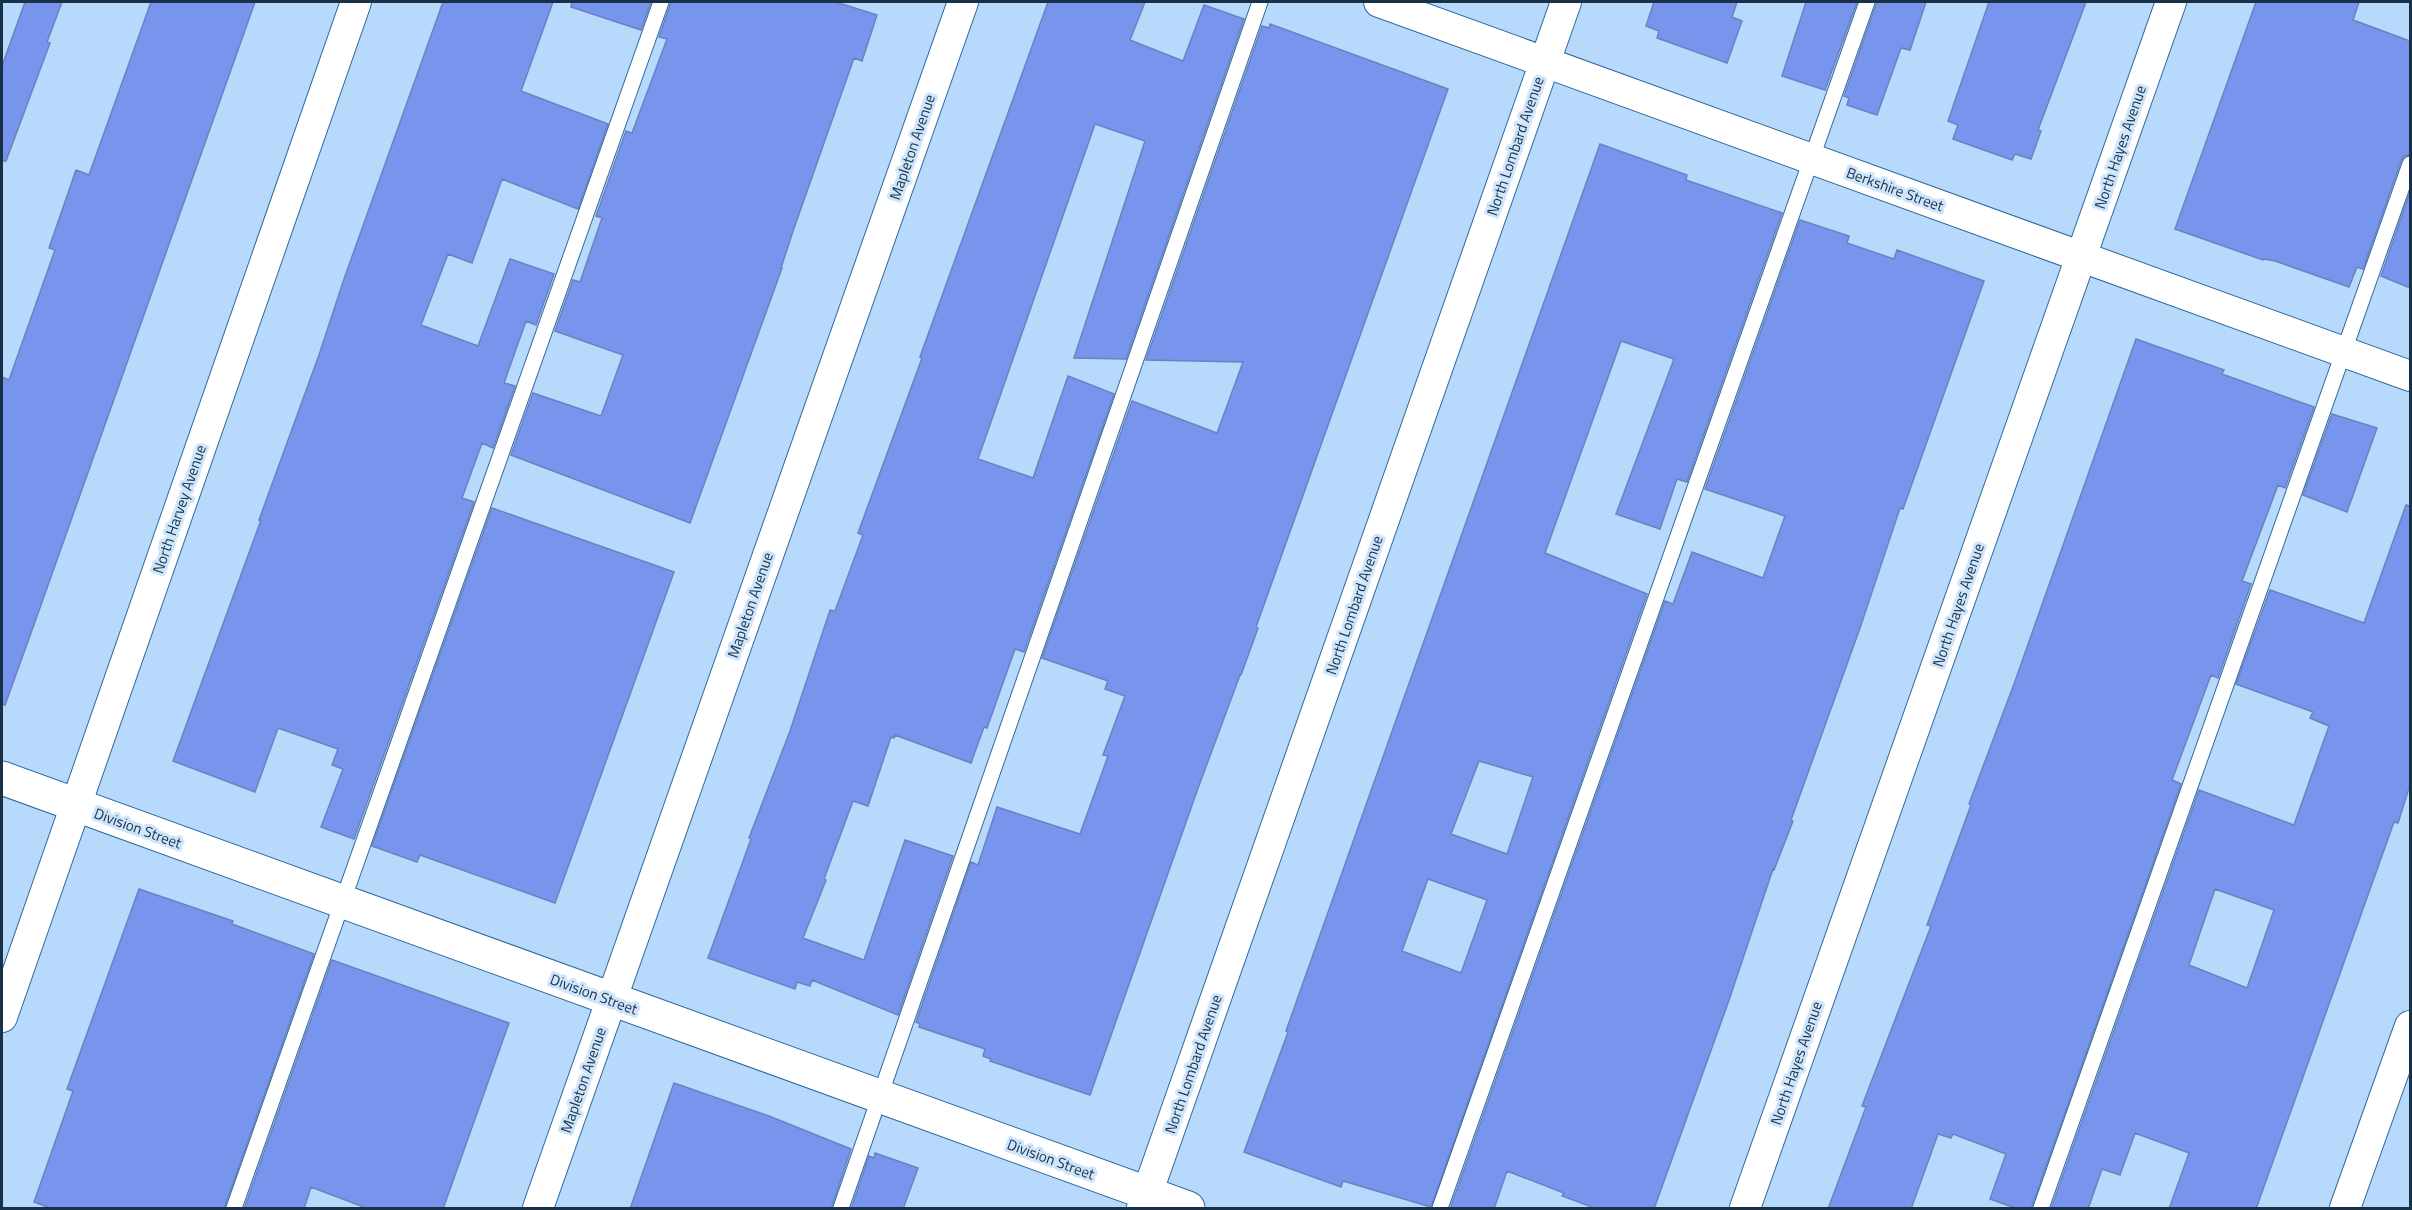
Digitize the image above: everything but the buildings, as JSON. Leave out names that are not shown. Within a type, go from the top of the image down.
[{"type":"street","name":"North Harvey Avenue","points":[[2,1017],[356,2]]},
{"type":"street","name":"Mapleton Avenue","points":[[538,1209],[963,2]]},
{"type":"street","name":"Berkshire Street","points":[[1379,2],[2410,376]]},
{"type":"street","name":"North Lombard Avenue","points":[[1145,1201],[1566,2]]},
{"type":"street","name":"North Hayes Avenue","points":[[1745,1209],[2171,2]]},
{"type":"street","name":"Division Street","points":[[2,778],[880,1097],[1145,1201],[1188,1209]]},
{"type":"street","points":[[2345,1209],[2410,1026]]},
{"type":"lane","points":[[234,1209],[661,2]]},
{"type":"lane","points":[[841,1209],[1260,2]]},
{"type":"lane","points":[[1440,1209],[1867,2]]},
{"type":"lane","points":[[2041,1209],[2410,164]]}]
